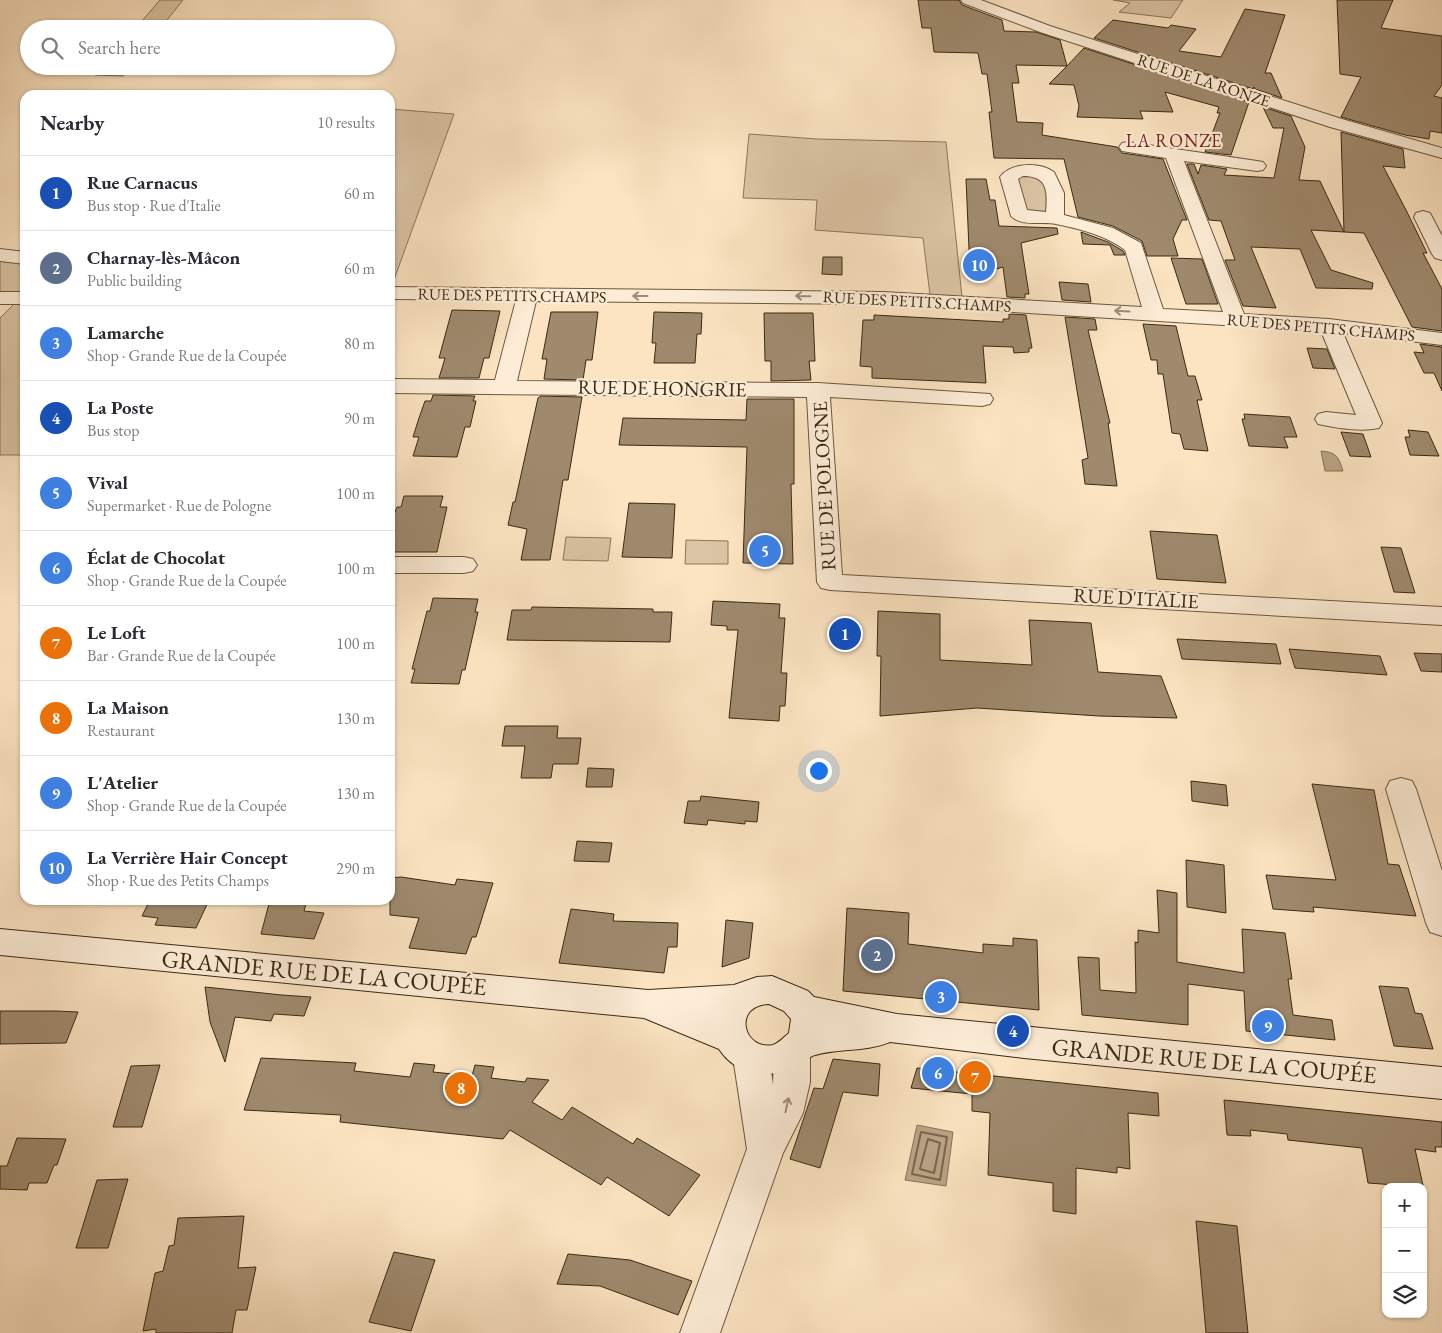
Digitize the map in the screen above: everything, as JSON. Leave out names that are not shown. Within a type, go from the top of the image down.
[{"type":"street","name":"RUE DE LA RONZE","points":[[968,0],[1039,27],[1336,123],[1442,153]]},
{"type":"street","points":[[1128,147],[1256,166]]},
{"type":"street","points":[[1173,154],[1236,318]]},
{"type":"street","points":[[1423,217],[1442,254]]},
{"type":"street","points":[[1054,218],[1099,230],[1128,242],[1134,247],[1154,313]]},
{"type":"street","points":[[0,255],[20,257]]},
{"type":"street","name":"RUE DES PETITS CHAMPS","points":[[395,293],[527,296],[836,296],[1236,318],[1328,325],[1442,339]]},
{"type":"street","points":[[505,385],[527,296]]},
{"type":"street","points":[[0,298],[20,298]]},
{"type":"street","points":[[1326,419],[1370,423],[1328,325]]},
{"type":"street","name":"RUE DE HONGRIE","points":[[395,386],[505,385],[818,390],[982,399]]},
{"type":"street","name":"RUE DE POLOGNE","points":[[818,390],[830,582]]},
{"type":"street","points":[[395,565],[464,565]]},
{"type":"street","name":"RUE D'ITALIE","points":[[830,582],[1442,616]]},
{"type":"street","points":[[1402,789],[1442,923]]},
{"type":"street","name":"GRANDE RUE DE LA COUPÉE","points":[[0,942],[648,1004],[742,999]]},
{"type":"street","points":[[700,1333],[766,1149],[785,1114],[792,1082],[801,1035],[788,994],[772,990],[756,991],[742,999],[731,1009],[726,1023],[740,1047],[766,1149]]},
{"type":"street","name":"GRANDE RUE DE LA COUPÉE","points":[[648,1004],[740,1047]]},
{"type":"street","name":"GRANDE RUE DE LA COUPÉE","points":[[801,1035],[897,1029],[1024,1044],[1442,1083]]},
{"type":"street","points":[[740,1047],[778,1059],[801,1035]]},
{"type":"shaded area","points":[[160,0],[183,0],[167,20],[143,20]]},
{"type":"shaded area","points":[[1113,0],[1183,0],[1171,18],[1119,12],[1130,3]]},
{"type":"shaded area","points":[[395,109],[454,114],[395,277]]},
{"type":"shaded area","points":[[749,134],[817,139],[946,142],[962,297],[930,295],[923,238],[815,230],[817,200],[743,198]]},
{"type":"shaded area","points":[[1018,174],[1044,177],[1050,211],[1048,214],[1026,214],[1015,181]]},
{"type":"shaded area","points":[[0,259],[20,261],[20,294],[0,294]]},
{"type":"shaded area","points":[[14,304],[20,304],[20,455],[0,455],[0,318]]},
{"type":"shaded area","points":[[566,537],[611,538],[608,561],[563,560]]},
{"type":"shaded area","points":[[686,540],[728,541],[728,564],[685,564]]},
{"type":"water","points":[[1321,451],[1336,456],[1343,471],[1325,471]]},
{"type":"water","points":[[917,1125],[953,1132],[946,1186],[905,1180]]},
{"type":"building","points":[[918,0],[959,0],[962,5],[1002,20],[1004,31],[1036,32],[1060,40],[1067,66],[1016,65],[1019,83],[1012,83],[1017,122],[1043,123],[1042,135],[1117,147],[1122,153],[1163,159],[1187,220],[1182,220],[1173,239],[1178,256],[1147,256],[1142,241],[1113,226],[1078,217],[1064,159],[994,158],[989,112],[992,112],[987,74],[982,74],[978,53],[934,52],[931,28],[922,28]]},
{"type":"building","points":[[1337,0],[1393,0],[1381,28],[1442,36],[1442,85],[1434,96],[1442,98],[1442,133],[1430,131],[1429,139],[1405,135],[1341,117],[1361,77],[1340,74]]},
{"type":"building","points":[[1245,9],[1285,15],[1265,73],[1271,73],[1282,98],[1254,87],[1253,89],[1094,38],[1113,20],[1168,28],[1171,25],[1196,29],[1179,51],[1221,57]]},
{"type":"building","points":[[1084,48],[1249,102],[1231,155],[1205,152],[1220,113],[1217,113],[1219,107],[1165,92],[1173,112],[1140,111],[1143,119],[1077,117],[1079,106],[1074,85],[1049,84]]},
{"type":"building","points":[[1263,107],[1291,116],[1305,147],[1299,180],[1320,181],[1344,232],[1311,230],[1331,270],[1373,283],[1372,289],[1316,288],[1300,249],[1251,247],[1276,308],[1243,306],[1225,260],[1235,260],[1221,221],[1209,220],[1187,164],[1194,164],[1198,174],[1201,165],[1227,169],[1224,175],[1274,178],[1284,128],[1273,128]]},
{"type":"building","points":[[1341,132],[1403,149],[1405,168],[1383,166],[1427,253],[1423,253],[1442,289],[1442,331],[1412,327],[1364,233],[1344,232]]},
{"type":"building","points":[[966,179],[986,179],[990,200],[995,200],[999,226],[1057,228],[1058,234],[1021,243],[1029,294],[1025,294],[1025,298],[1007,297],[1003,267],[984,273],[970,272]]},
{"type":"building","points":[[1081,232],[1108,242],[1123,251],[1125,255],[1114,255],[1110,245],[1083,244]]},
{"type":"building","points":[[823,257],[842,257],[842,275],[822,274]]},
{"type":"building","points":[[1171,258],[1202,259],[1218,304],[1186,304]]},
{"type":"building","points":[[1059,282],[1088,284],[1091,302],[1062,300]]},
{"type":"building","points":[[452,310],[500,311],[489,358],[484,358],[479,378],[439,378],[445,358],[439,358]]},
{"type":"building","points":[[551,312],[598,312],[592,360],[586,360],[583,380],[544,379],[547,359],[542,359]]},
{"type":"building","points":[[654,312],[702,313],[701,334],[697,334],[695,363],[654,363],[656,343],[652,343]]},
{"type":"building","points":[[764,313],[813,313],[815,361],[809,361],[811,380],[771,381],[771,361],[765,361]]},
{"type":"building","points":[[1009,314],[1026,315],[1032,348],[1029,348],[1029,352],[1014,353],[1013,347],[983,346],[986,383],[872,378],[872,367],[860,366],[863,320],[874,320],[874,315],[1003,322],[1003,319],[1009,319]]},
{"type":"building","points":[[1065,317],[1095,319],[1097,330],[1088,330],[1110,423],[1108,423],[1117,486],[1085,484],[1082,460],[1088,458]]},
{"type":"building","points":[[1143,324],[1176,326],[1188,376],[1195,376],[1202,400],[1197,400],[1208,451],[1184,449],[1180,434],[1172,433],[1163,374],[1158,374],[1157,360],[1151,360]]},
{"type":"building","points":[[1420,344],[1442,347],[1442,391],[1434,373],[1424,373],[1414,352],[1424,353]]},
{"type":"building","points":[[1307,348],[1327,349],[1335,369],[1313,368]]},
{"type":"building","points":[[433,395],[475,396],[473,401],[476,401],[470,427],[465,427],[457,457],[413,456],[419,437],[413,437],[419,418],[425,401],[431,401]]},
{"type":"building","points":[[541,396],[582,397],[568,480],[563,480],[550,560],[521,560],[527,529],[508,525],[513,502],[515,502],[538,398]]},
{"type":"building","points":[[747,399],[794,399],[794,484],[791,484],[793,564],[743,563],[747,447],[619,445],[623,418],[746,420]]},
{"type":"building","points":[[1244,414],[1290,417],[1297,437],[1284,437],[1288,448],[1249,446],[1242,419],[1245,419]]},
{"type":"building","points":[[1408,430],[1428,432],[1439,456],[1410,455],[1405,437],[1410,437]]},
{"type":"building","points":[[1341,432],[1363,434],[1371,457],[1350,456]]},
{"type":"building","points":[[404,496],[443,496],[440,507],[447,507],[437,552],[395,552],[395,512],[397,507],[401,507]]},
{"type":"building","points":[[629,503],[675,504],[672,558],[622,557]]},
{"type":"building","points":[[1150,531],[1217,535],[1226,583],[1157,579]]},
{"type":"building","points":[[1381,547],[1401,548],[1415,593],[1394,592]]},
{"type":"building","points":[[433,598],[478,599],[475,612],[478,612],[465,670],[462,670],[459,684],[411,683],[415,669],[412,669],[427,611],[430,611]]},
{"type":"building","points":[[713,601],[780,604],[779,618],[785,618],[781,673],[787,673],[785,706],[780,706],[779,721],[729,718],[738,630],[727,630],[727,626],[711,625]]},
{"type":"building","points":[[532,607],[653,609],[653,612],[672,612],[670,642],[507,640],[512,610],[531,610]]},
{"type":"building","points":[[878,611],[940,614],[940,660],[1032,665],[1029,620],[1091,623],[1098,672],[1161,676],[1177,718],[1099,716],[977,708],[880,716],[881,656],[877,656]]},
{"type":"building","points":[[1177,639],[1276,644],[1281,664],[1182,659]]},
{"type":"building","points":[[1289,649],[1380,656],[1387,675],[1295,668]]},
{"type":"building","points":[[1414,653],[1442,654],[1442,672],[1421,671]]},
{"type":"building","points":[[505,726],[558,726],[557,738],[581,738],[578,764],[553,764],[551,778],[521,778],[525,746],[502,746]]},
{"type":"building","points":[[588,768],[614,769],[612,787],[586,787]]},
{"type":"building","points":[[1191,781],[1226,785],[1228,806],[1192,801]]},
{"type":"building","points":[[1312,784],[1374,790],[1388,864],[1399,865],[1416,916],[1313,907],[1314,912],[1273,909],[1266,875],[1336,880]]},
{"type":"building","points":[[701,796],[759,802],[757,822],[745,821],[745,824],[708,820],[707,825],[684,823],[688,801],[700,801]]},
{"type":"building","points":[[577,841],[612,843],[609,862],[574,861]]},
{"type":"building","points":[[1186,860],[1224,865],[1226,913],[1187,907]]},
{"type":"building","points":[[395,878],[455,885],[457,879],[493,883],[476,937],[472,937],[466,954],[409,948],[419,918],[390,915],[390,905],[395,905]]},
{"type":"building","points":[[1157,890],[1177,893],[1177,962],[1244,973],[1242,929],[1285,933],[1292,979],[1288,979],[1293,1015],[1332,1020],[1335,1040],[1246,1031],[1244,991],[1188,984],[1188,1025],[1082,1015],[1078,957],[1099,958],[1100,990],[1136,993],[1135,942],[1138,943],[1138,930],[1159,933]]},
{"type":"building","points":[[148,905],[207,905],[196,928],[155,925],[158,918],[142,916]]},
{"type":"building","points":[[269,905],[306,905],[304,911],[324,913],[314,939],[261,934]]},
{"type":"building","points":[[847,908],[909,913],[908,944],[983,953],[983,944],[1013,946],[1013,938],[1037,940],[1039,1010],[843,991]]},
{"type":"building","points":[[571,909],[614,914],[613,921],[678,923],[677,947],[668,947],[664,973],[559,963]]},
{"type":"building","points":[[726,920],[753,923],[749,958],[722,967]]},
{"type":"building","points":[[1379,986],[1408,988],[1415,1013],[1422,1014],[1433,1049],[1394,1046]]},
{"type":"building","points":[[205,987],[311,997],[304,1016],[274,1014],[271,1021],[235,1017],[225,1062],[210,1022]]},
{"type":"building","points":[[0,1011],[78,1012],[66,1043],[0,1044]]},
{"type":"building","points":[[261,1058],[356,1063],[354,1071],[410,1077],[414,1063],[435,1065],[433,1072],[472,1076],[475,1065],[494,1067],[491,1078],[525,1082],[527,1078],[549,1080],[532,1102],[562,1120],[572,1107],[633,1144],[637,1138],[700,1175],[669,1216],[607,1177],[601,1185],[510,1130],[503,1139],[340,1122],[341,1115],[244,1110]]},
{"type":"building","points":[[833,1059],[880,1064],[878,1096],[843,1092],[820,1168],[790,1159],[814,1088],[823,1089]]},
{"type":"building","points":[[160,1065],[142,1127],[113,1127],[131,1066]]},
{"type":"building","points":[[917,1068],[1158,1093],[1159,1116],[1128,1113],[1130,1169],[1117,1167],[1117,1173],[1076,1168],[1076,1214],[1053,1211],[1053,1183],[988,1175],[990,1113],[972,1111],[972,1094],[911,1088]]},
{"type":"building","points":[[1224,1100],[1442,1122],[1442,1147],[1435,1147],[1436,1152],[1415,1149],[1422,1183],[1368,1183],[1362,1148],[1288,1140],[1287,1134],[1250,1130],[1251,1136],[1227,1135]]},
{"type":"building","points":[[17,1138],[66,1139],[57,1165],[54,1165],[47,1183],[29,1183],[27,1190],[0,1189],[0,1166],[7,1166]]},
{"type":"building","points":[[128,1179],[108,1248],[76,1248],[97,1180]]},
{"type":"building","points":[[244,1216],[238,1268],[256,1267],[247,1310],[236,1310],[232,1333],[156,1333],[156,1329],[143,1331],[155,1273],[163,1271],[169,1246],[174,1245],[178,1218]]},
{"type":"building","points":[[1196,1221],[1237,1226],[1248,1333],[1206,1333]]},
{"type":"building","points":[[394,1252],[435,1260],[411,1331],[369,1322]]},
{"type":"building","points":[[568,1254],[630,1260],[692,1281],[678,1315],[600,1286],[557,1284]]},
{"type":"place","name":"La Verrière Hair Concept","points":[[979,265]]},
{"type":"place","name":"Vival","points":[[765,551]]},
{"type":"place","name":"Rue Carnacus","points":[[845,634]]},
{"type":"place","name":"Charnay-lès-Mâcon","points":[[877,955]]},
{"type":"place","name":"Lamarche","points":[[941,997]]},
{"type":"place","name":"L'Atelier","points":[[1268,1026]]},
{"type":"place","name":"La Poste","points":[[1013,1031]]},
{"type":"place","name":"Éclat de Chocolat","points":[[938,1073]]},
{"type":"place","name":"Le Loft","points":[[975,1077]]},
{"type":"place","name":"La Maison","points":[[461,1088]]},
{"type":"district","name":"LA RONZE","points":[[1174,141]]}]
